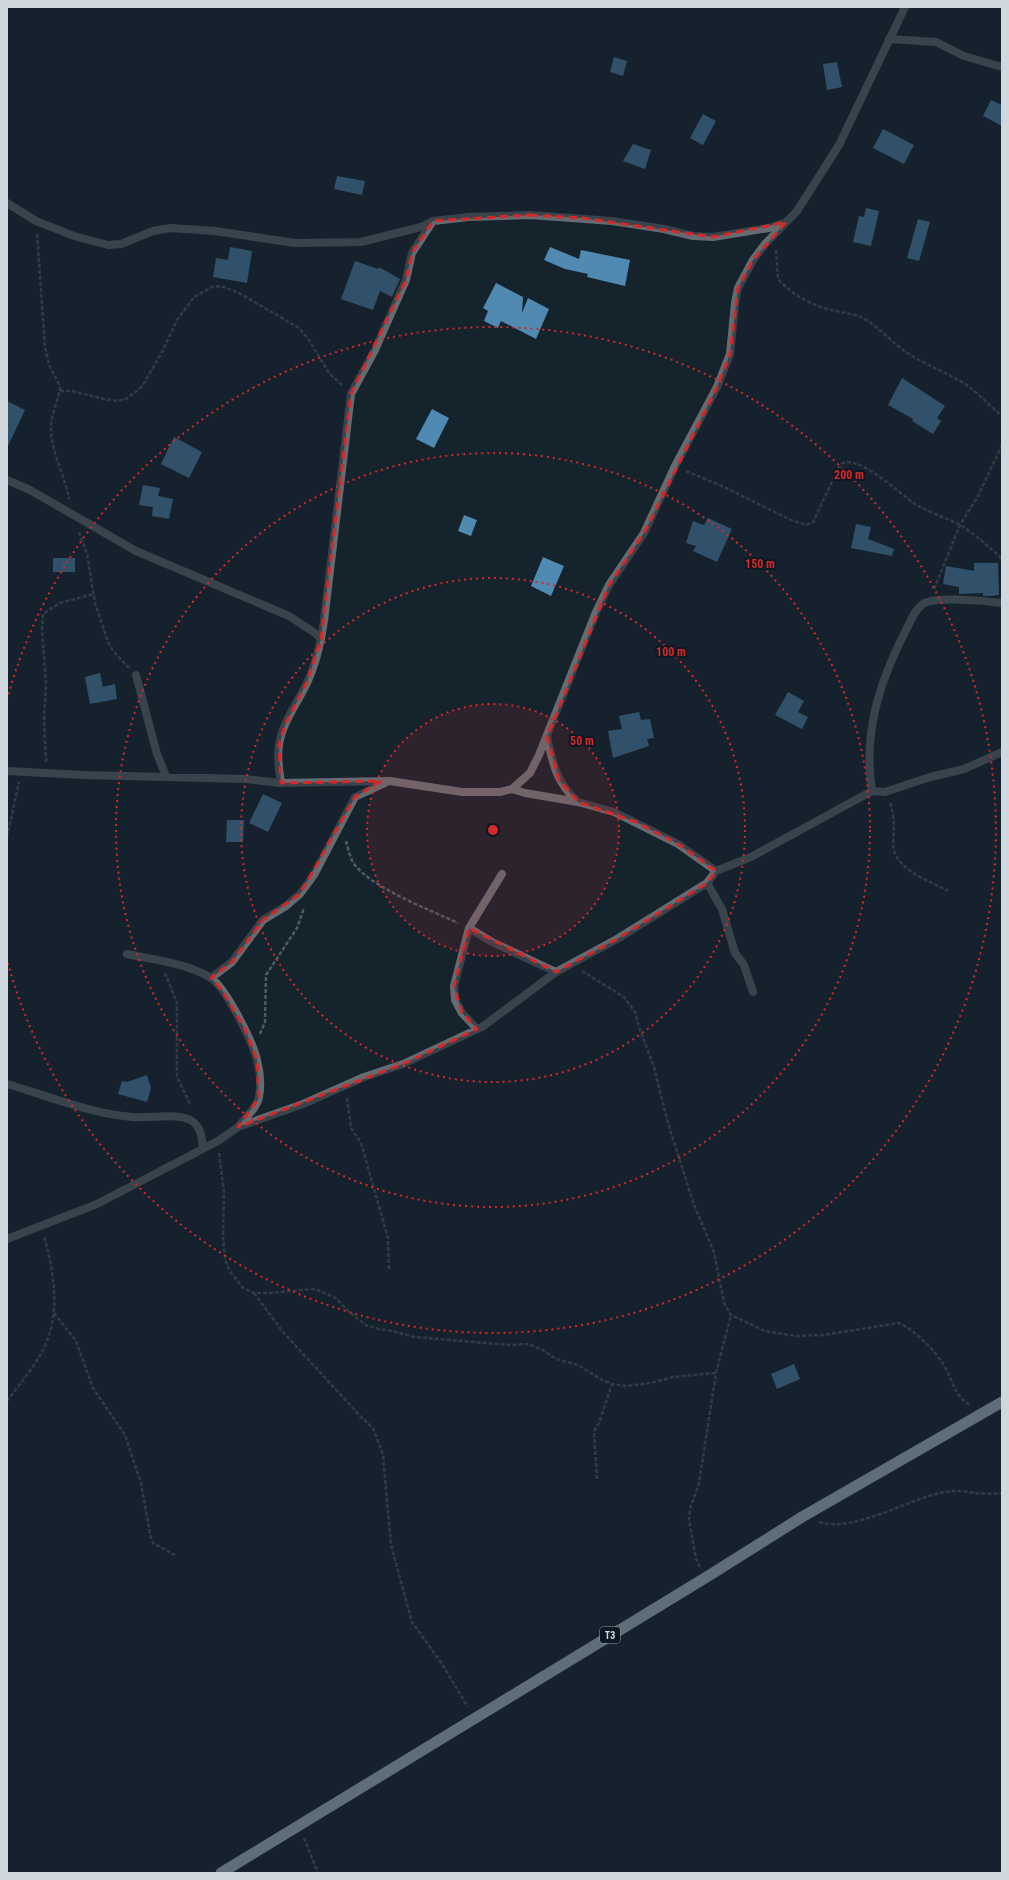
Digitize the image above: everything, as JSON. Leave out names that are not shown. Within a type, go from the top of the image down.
[{"type":"highway","name":"T3","points":[[221,1873],[300,1827],[475,1717],[706,1578],[802,1517],[1002,1402]]},
{"type":"street","points":[[7,771],[246,779],[280,783],[390,781],[462,792],[500,792],[512,789],[530,773],[547,737],[596,612],[609,585],[644,533],[675,466],[714,392],[730,354],[738,288],[753,260],[774,234],[798,211],[839,145],[905,7]]},
{"type":"street","points":[[889,39],[936,42],[964,56],[1002,67]]},
{"type":"street","points":[[7,203],[36,221],[74,236],[108,245],[121,244],[153,231],[170,228],[215,231],[295,243],[361,242],[421,227],[433,221],[530,215],[582,218],[656,228],[694,236],[714,237],[768,228],[786,222]]},
{"type":"street","points":[[280,783],[279,746],[281,736],[288,718],[307,682],[321,638],[333,556],[351,394],[375,350],[406,280],[412,253],[433,221]]},
{"type":"street","points":[[7,480],[30,490],[72,513],[136,551],[289,616],[321,638]]},
{"type":"street","points":[[872,791],[870,768],[872,718],[877,699],[899,645],[916,612],[923,604],[933,601],[975,600],[1002,603]]},
{"type":"street","points":[[136,676],[157,754],[166,776]]},
{"type":"street","points":[[547,737],[559,780],[566,791],[578,802]]},
{"type":"street","points":[[7,1239],[97,1204],[218,1141],[238,1127],[303,1104],[345,1085],[403,1064],[477,1029],[556,972],[617,939],[707,883],[716,871],[751,857],[872,791],[885,792],[930,777],[964,769],[1002,752]]},
{"type":"street","points":[[211,978],[232,962],[263,920],[286,906],[300,894],[314,875],[355,797],[390,781]]},
{"type":"street","points":[[512,789],[525,793],[578,802],[614,812],[678,844],[716,871]]},
{"type":"street","points":[[477,1029],[462,1013],[455,1000],[454,986],[469,928],[502,874]]},
{"type":"street","points":[[707,883],[722,909],[735,953],[744,965],[753,992]]},
{"type":"street","points":[[469,928],[492,942],[556,972]]},
{"type":"street","points":[[126,954],[184,965],[211,978],[222,990],[245,1029],[257,1060],[259,1098],[252,1110],[238,1127]]},
{"type":"street","points":[[7,1084],[109,1114],[149,1118],[177,1117],[191,1120],[198,1125],[203,1148]]},
{"type":"path","points":[[36,221],[45,347],[49,365],[60,386],[60,391],[53,413],[51,436],[52,443],[66,481],[72,513],[87,554],[98,616],[108,642],[114,652],[136,676]]},
{"type":"path","points":[[774,234],[776,272],[778,279],[786,287],[802,298],[822,308],[852,314],[863,318],[879,329],[899,348],[919,361],[941,370],[966,385],[1002,416]]},
{"type":"path","points":[[60,391],[72,391],[117,401],[126,399],[143,385],[177,320],[194,297],[214,286],[224,287],[239,293],[299,328],[309,340],[329,373],[351,394]]},
{"type":"path","points":[[923,604],[935,587],[960,525],[978,496],[1002,445]]},
{"type":"path","points":[[675,466],[724,487],[806,526],[813,522],[840,465],[842,463],[852,463],[874,474],[914,504],[960,525],[975,534],[1000,557],[1002,561]]},
{"type":"path","points":[[46,773],[44,719],[46,684],[42,630],[43,614],[60,603],[94,594]]},
{"type":"path","points":[[7,836],[21,772]]},
{"type":"path","points":[[885,792],[891,807],[894,821],[893,844],[898,861],[907,869],[948,891]]},
{"type":"path","points":[[340,824],[353,863],[362,873],[379,885],[469,928]]},
{"type":"path","points":[[250,1044],[261,1033],[265,1022],[266,975],[297,928],[304,905]]},
{"type":"path","points":[[158,960],[177,1003],[177,1077],[194,1111],[198,1125]]},
{"type":"path","points":[[571,964],[624,997],[635,1012],[639,1027],[654,1066],[668,1123],[694,1205],[714,1252],[724,1303],[732,1315],[766,1331],[796,1336],[823,1335],[899,1323],[910,1329],[934,1353],[946,1369],[959,1397],[985,1412]]},
{"type":"path","points":[[345,1085],[351,1128],[361,1143],[388,1238],[389,1271]]},
{"type":"path","points":[[218,1141],[224,1192],[223,1238],[225,1259],[235,1280],[243,1288],[254,1293],[315,1289],[336,1298],[349,1312],[366,1325],[414,1337],[511,1345],[528,1344],[543,1350],[556,1359],[578,1365],[602,1380],[612,1384],[627,1386],[651,1383],[673,1377],[716,1373]]},
{"type":"path","points":[[7,1401],[44,1348],[52,1326],[56,1297],[48,1250],[41,1225]]},
{"type":"path","points":[[254,1293],[283,1332],[360,1417],[373,1428],[383,1455],[391,1546],[412,1622],[442,1664],[475,1717]]},
{"type":"path","points":[[54,1313],[76,1341],[93,1388],[125,1435],[141,1483],[151,1539],[153,1543],[175,1555]]},
{"type":"path","points":[[706,1578],[696,1559],[689,1520],[690,1509],[699,1483],[716,1373],[732,1315]]},
{"type":"path","points":[[597,1479],[594,1431],[612,1384]]},
{"type":"path","points":[[802,1517],[830,1526],[871,1517],[922,1497],[944,1491],[956,1490],[986,1494],[1002,1493]]},
{"type":"path","points":[[300,1827],[318,1873]]},
{"type":"highlighted area","points":[[530,215],[582,218],[713,237],[786,222],[753,260],[738,288],[730,354],[717,387],[644,533],[609,585],[547,737],[559,780],[578,802],[636,822],[678,844],[716,871],[707,883],[617,939],[556,972],[469,928],[454,986],[462,1013],[477,1029],[403,1064],[238,1127],[259,1098],[257,1060],[245,1029],[222,990],[211,978],[232,962],[263,920],[300,894],[355,797],[381,781],[281,783],[279,746],[285,725],[307,682],[321,639],[351,394],[406,280],[412,253],[433,221]]},
{"type":"building","points":[[614,57],[627,61],[623,76],[610,72]]},
{"type":"building","points":[[837,62],[842,87],[827,90],[823,64]]},
{"type":"building","points":[[991,100],[1002,105],[1002,126],[983,116]]},
{"type":"building","points":[[703,114],[716,121],[703,145],[690,138]]},
{"type":"building","points":[[883,129],[914,145],[904,164],[873,148]]},
{"type":"building","points":[[633,144],[651,150],[645,169],[623,161]]},
{"type":"building","points":[[337,176],[365,181],[362,195],[334,189]]},
{"type":"building","points":[[866,208],[879,211],[871,246],[853,242],[859,216],[864,217]]},
{"type":"building","points":[[918,219],[930,222],[919,261],[907,258]]},
{"type":"building","points":[[230,247],[252,251],[247,283],[213,277],[216,258],[228,260]]},
{"type":"building","points":[[550,247],[579,259],[581,250],[630,260],[625,286],[587,277],[588,274],[565,269],[544,260]]},
{"type":"building","points":[[355,261],[378,269],[379,267],[400,279],[392,297],[380,291],[373,310],[341,299]]},
{"type":"building","points":[[496,283],[523,297],[522,313],[528,298],[549,309],[536,339],[501,321],[498,328],[484,321],[488,311],[483,308]]},
{"type":"building","points":[[902,378],[945,406],[937,418],[941,421],[933,434],[912,421],[913,419],[888,405]]},
{"type":"building","points":[[7,401],[25,410],[7,448]]},
{"type":"building","points":[[432,409],[449,418],[434,448],[416,439]]},
{"type":"building","points":[[174,437],[202,452],[189,478],[161,464]]},
{"type":"building","points":[[143,485],[160,488],[158,496],[173,499],[169,519],[152,516],[153,507],[139,505]]},
{"type":"building","points":[[464,515],[477,520],[471,536],[458,531]]},
{"type":"building","points":[[708,518],[732,529],[717,562],[693,551],[696,546],[686,543],[693,521],[704,525]]},
{"type":"building","points":[[856,524],[871,527],[868,539],[894,549],[892,556],[851,548]]},
{"type":"building","points":[[543,557],[564,566],[551,596],[531,586]]},
{"type":"building","points":[[53,558],[75,558],[75,572],[53,572]]},
{"type":"building","points":[[974,563],[998,563],[999,595],[983,596],[983,593],[959,594],[959,587],[943,584],[946,566],[974,571]]},
{"type":"building","points":[[100,673],[103,687],[115,684],[117,699],[90,704],[85,677]]},
{"type":"building","points":[[788,692],[804,701],[798,712],[808,717],[802,729],[775,715]]},
{"type":"building","points":[[639,712],[641,720],[650,719],[654,738],[647,739],[649,746],[613,758],[608,731],[622,729],[619,716]]},
{"type":"building","points":[[263,794],[282,803],[268,832],[249,823]]},
{"type":"building","points":[[227,820],[244,820],[243,842],[226,842]]},
{"type":"building","points":[[147,1075],[151,1088],[147,1102],[118,1094],[122,1081],[127,1082]]},
{"type":"building","points":[[794,1364],[800,1379],[777,1389],[771,1374]]}]
